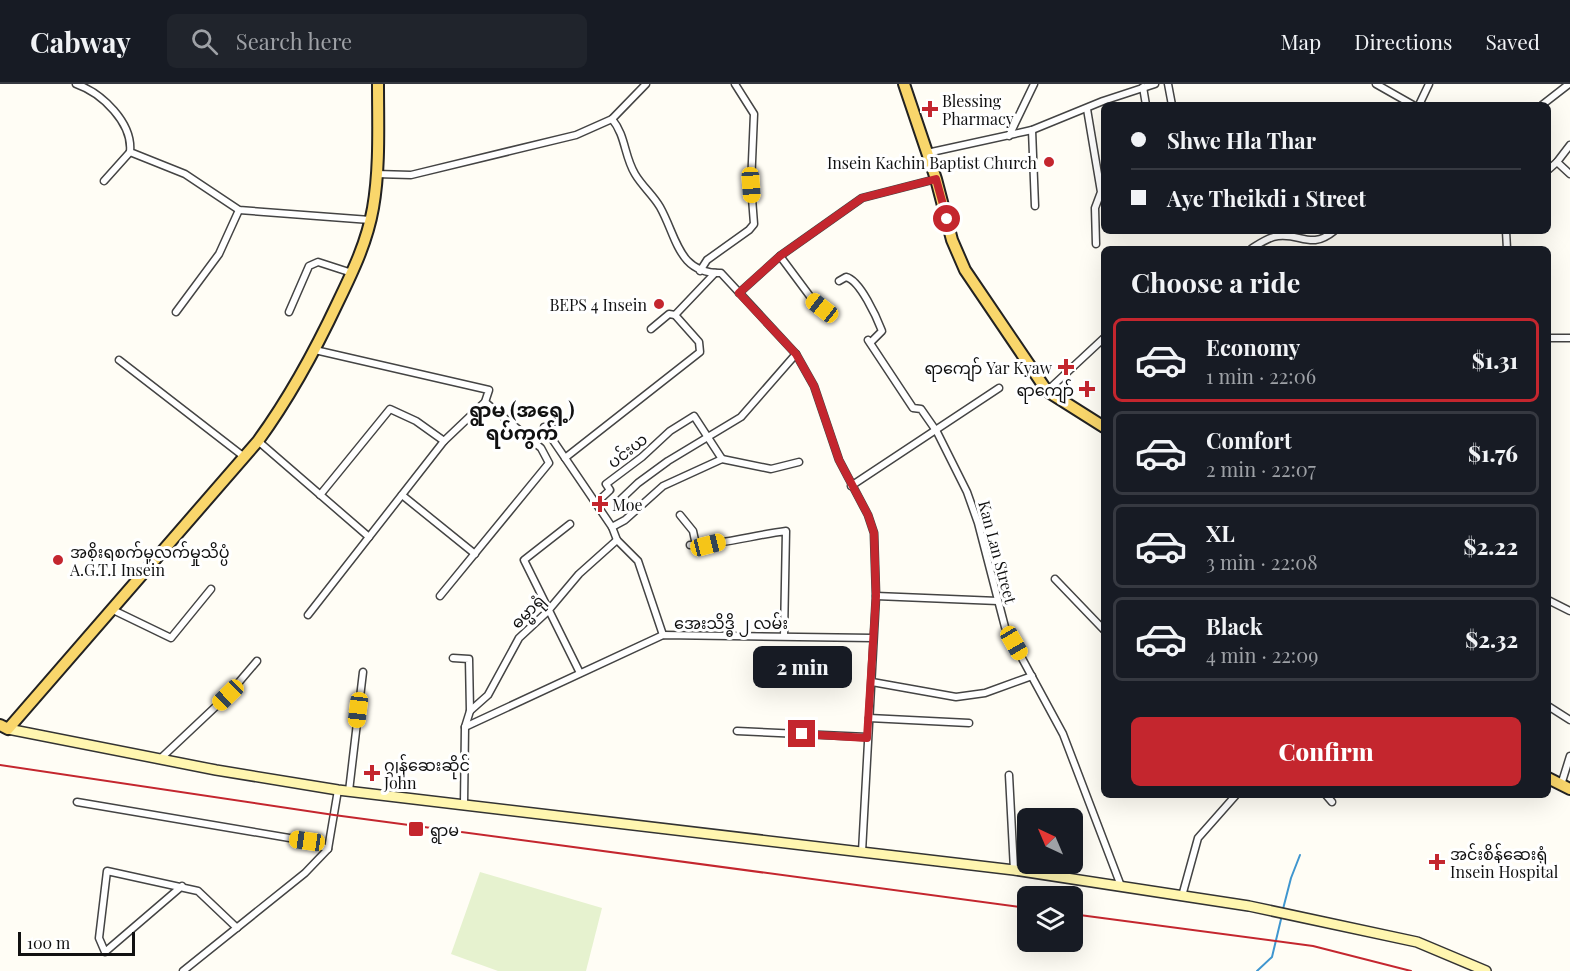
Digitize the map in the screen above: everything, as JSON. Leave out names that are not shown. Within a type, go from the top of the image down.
[{"type":"main road","points":[[4,727],[258,441],[282,407],[315,350],[364,247],[376,174],[378,84]]},
{"type":"main road","points":[[904,84],[936,179],[952,240],[965,270],[1047,391],[1101,425]]},
{"type":"main road","points":[[4,727],[160,759],[338,790],[1014,870],[1182,896],[1286,914],[1418,942],[1486,971]]},
{"type":"main road","points":[[1551,780],[1565,787]]},
{"type":"street","points":[[76,84],[105,104],[124,123],[130,137],[130,152],[104,181]]},
{"type":"street","points":[[376,174],[411,175],[576,135],[612,119],[646,84]]},
{"type":"street","points":[[700,270],[707,260],[754,224],[751,185],[754,114],[735,84]]},
{"type":"street","points":[[1009,136],[1034,84]]},
{"type":"street","points":[[1106,102],[1155,84]]},
{"type":"street","points":[[1168,84],[1171,102]]},
{"type":"street","points":[[1376,84],[1408,102]]},
{"type":"street","points":[[1420,102],[1429,84]]},
{"type":"street","points":[[1546,102],[1569,84]]},
{"type":"street","points":[[1143,87],[1146,102]]},
{"type":"street","points":[[927,153],[1032,130],[1101,104]]},
{"type":"street","points":[[1088,109],[1101,192],[1095,208],[1096,244]]},
{"type":"street","points":[[612,119],[621,131],[634,173],[661,208],[679,250],[700,270],[721,273],[796,354],[814,386],[839,460],[868,515],[874,533],[876,596],[862,852]]},
{"type":"street","points":[[1032,130],[1035,206]]},
{"type":"street","points":[[1551,167],[1570,145]]},
{"type":"street","points":[[130,152],[185,174],[239,210],[370,220]]},
{"type":"street","points":[[1557,162],[1570,174]]},
{"type":"street","points":[[739,293],[780,256],[862,198],[936,179]]},
{"type":"street","points":[[176,312],[219,254],[239,210]]},
{"type":"street","points":[[1257,246],[1279,236],[1310,241],[1325,239],[1331,234]]},
{"type":"street","points":[[780,256],[812,300],[822,308]]},
{"type":"street","points":[[289,312],[309,266],[318,262],[352,273]]},
{"type":"street","points":[[675,315],[715,273]]},
{"type":"street","name":"Kan Lan Street","points":[[839,281],[850,277],[877,317],[882,331],[869,341],[913,408],[921,409],[937,432],[967,492],[978,523],[1005,627],[1064,734],[1121,886]]},
{"type":"street","points":[[565,458],[700,352],[699,342],[675,315],[669,314],[651,329]]},
{"type":"street","points":[[1551,338],[1570,338]]},
{"type":"street","points":[[1047,391],[1101,341]]},
{"type":"street","points":[[308,615],[444,441],[485,402],[489,390],[315,350]]},
{"type":"street","points":[[616,504],[638,483],[741,417],[796,354]]},
{"type":"street","points":[[119,360],[243,456]]},
{"type":"street","points":[[851,486],[937,432],[999,388]]},
{"type":"street","points":[[440,596],[549,463],[541,448],[485,402]]},
{"type":"street","points":[[320,495],[390,409],[416,421],[444,441]]},
{"type":"street","name":"ပင်းယ","points":[[596,503],[609,490],[606,484],[694,416],[707,437]]},
{"type":"street","points":[[544,427],[612,527],[617,540],[638,561],[663,635]]},
{"type":"street","points":[[707,437],[722,459]]},
{"type":"street","points":[[258,441],[369,537]]},
{"type":"street","points":[[612,527],[626,520],[663,486],[722,459],[771,469],[799,462]]},
{"type":"street","points":[[402,495],[475,554]]},
{"type":"street","points":[[680,515],[693,531],[693,545],[786,531],[784,635]]},
{"type":"street","points":[[570,524],[524,560],[550,608],[580,673]]},
{"type":"street","name":"ဓမ္မာရုံ","points":[[470,711],[488,695],[519,638],[550,608],[579,574],[617,540]]},
{"type":"street","points":[[1055,579],[1101,627]]},
{"type":"street","points":[[111,609],[171,638],[211,589]]},
{"type":"street","points":[[876,596],[998,601]]},
{"type":"street","points":[[1551,602],[1570,611]]},
{"type":"street","name":"အေးသိဒ္ဓိ ၂ လမ်း","points":[[465,727],[663,635],[873,638]]},
{"type":"street","points":[[453,658],[469,659],[470,711],[465,727],[464,804]]},
{"type":"street","points":[[160,759],[228,695],[257,661]]},
{"type":"street","points":[[349,791],[363,672]]},
{"type":"street","points":[[872,682],[956,698],[985,693],[1032,676]]},
{"type":"street","points":[[1551,708],[1570,720]]},
{"type":"street","points":[[869,718],[969,723]]},
{"type":"street","points":[[737,731],[867,738]]},
{"type":"street","points":[[1565,787],[1570,756]]},
{"type":"street","points":[[1009,775],[1014,870]]},
{"type":"street","points":[[183,971],[305,873],[328,849],[338,790]]},
{"type":"street","points":[[1182,896],[1198,838],[1233,798]]},
{"type":"street","points":[[1329,798],[1332,802]]},
{"type":"street","points":[[77,802],[307,841],[328,849]]},
{"type":"street","points":[[183,886],[105,952],[99,938],[106,871],[183,886],[204,894],[237,928]]},
{"type":"green space","points":[[480,872],[602,908],[586,971],[498,971],[451,954]]},
{"type":"waterway","points":[[1283,909],[1300,855]]},
{"type":"waterway","points":[[1257,971],[1272,957],[1282,915]]},
{"type":"railway","points":[[0,765],[334,815],[1017,907]]},
{"type":"railway","points":[[1083,915],[1313,946],[1411,971]]},
{"type":"place","name":"Blessing Pharmacy","points":[[930,109]]},
{"type":"place","name":"Insein Kachin Baptist Church","points":[[1049,162]]},
{"type":"place","name":"BEPS 4 Insein","points":[[659,304]]},
{"type":"place","name":"ရာကျော် Yar Kyaw","points":[[1066,367]]},
{"type":"place","name":"ရာကျော်","points":[[1087,389]]},
{"type":"place","name":"Moe","points":[[600,504]]},
{"type":"place","name":"အစိုးရစက်မှုလက်မှုသိပ္ပံ A.G.T.I Insein","points":[[58,560]]},
{"type":"place","name":"ဂျွန်ဆေးဆိုင် John","points":[[372,773]]},
{"type":"place","name":"ရွာမ","points":[[416,829]]},
{"type":"place","name":"အင်းစိန်ဆေးရုံ Insein Hospital","points":[[1437,862]]},
{"type":"district","name":"ရွာမ (အရှေ့) ရပ်ကွက်","points":[[522,420]]},
{"type":"route","points":[[802,734],[867,738],[876,596],[874,533],[868,515],[839,460],[814,386],[796,354],[786,340],[739,293],[780,256],[869,195],[936,179],[947,219]]}]
